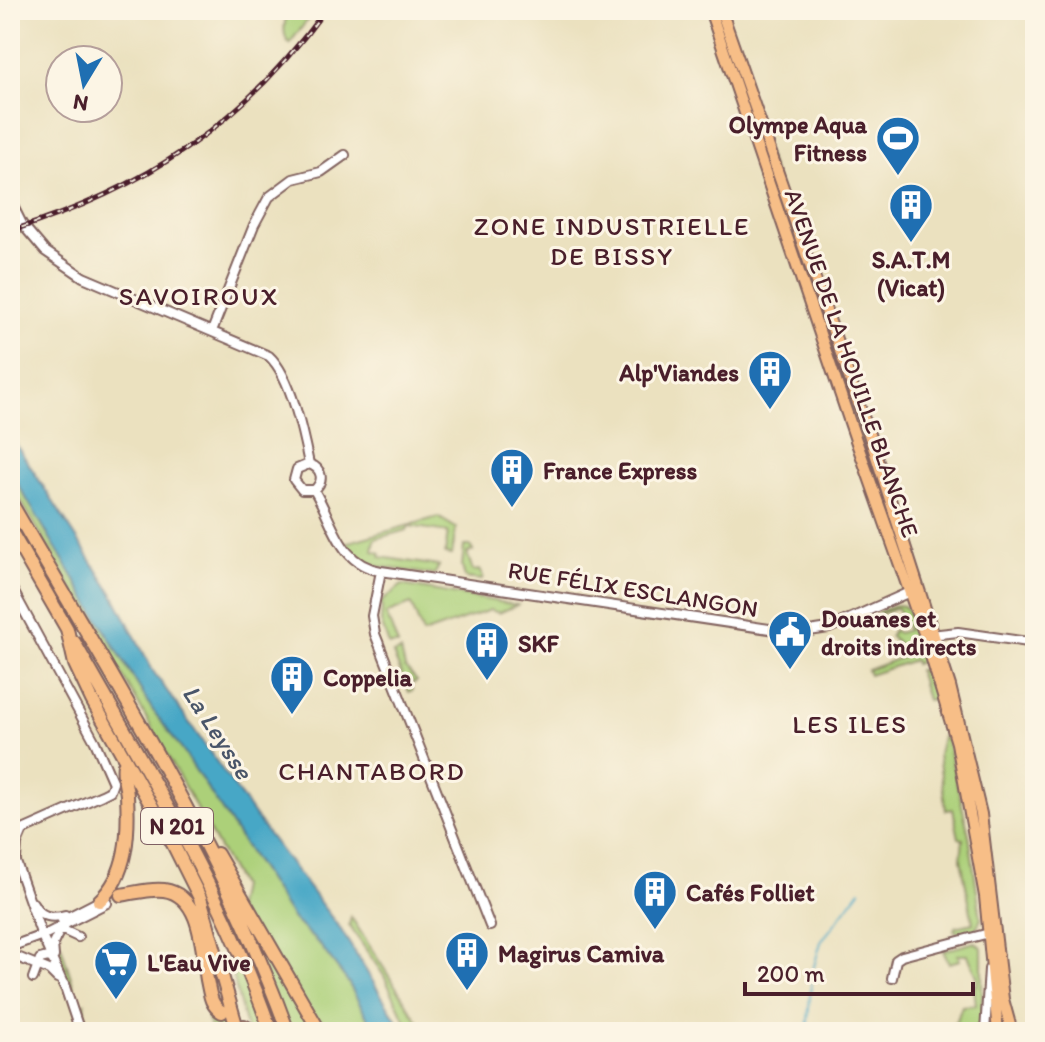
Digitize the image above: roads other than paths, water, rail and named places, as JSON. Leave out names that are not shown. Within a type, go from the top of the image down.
[{"type":"highway","name":"N 201","points":[[10,501],[176,791],[249,935],[288,1032]]},
{"type":"highway","name":"N 201","points":[[10,530],[212,894],[271,1032]]},
{"type":"highway","points":[[67,629],[75,664],[200,898],[245,1030]]},
{"type":"highway","points":[[103,902],[122,868],[127,798],[122,770],[125,761]]},
{"type":"highway","points":[[176,791],[228,870],[320,1032]]},
{"type":"highway","points":[[103,902],[145,884],[162,883],[178,895],[193,912],[211,1001],[222,1012]]},
{"type":"highway","points":[[168,887],[193,900],[210,929]]},
{"type":"main road","name":"AVENUE DE LA HOUILLE BLANCHE","points":[[710,10],[867,472],[914,590]]},
{"type":"main road","name":"AVENUE DE LA HOUILLE BLANCHE","points":[[721,10],[867,428],[914,590]]},
{"type":"main road","points":[[914,590],[965,741],[981,814],[993,932],[1003,999],[1012,1032]]},
{"type":"main road","points":[[993,932],[991,958],[998,1032]]},
{"type":"street","points":[[212,331],[249,235],[269,197],[293,179],[321,172],[345,155]]},
{"type":"street","points":[[10,200],[24,227],[45,251],[83,277],[255,349],[277,363],[304,439],[309,464]]},
{"type":"street","points":[[309,464],[316,467],[321,475],[320,484],[314,490],[302,490],[294,480],[297,469],[309,464]]},
{"type":"street","name":"RUE FÉLIX ESCLANGON","points":[[314,490],[344,551],[365,567],[381,571],[796,633],[829,628],[914,590]]},
{"type":"street","points":[[381,571],[372,614],[375,634],[490,926]]},
{"type":"street","points":[[10,585],[113,780],[111,788],[102,795],[23,830],[17,844],[16,859]]},
{"type":"street","points":[[930,635],[958,632],[1035,643]]},
{"type":"street","points":[[10,845],[42,936],[65,988]]},
{"type":"street","points":[[26,888],[36,908],[50,918],[103,902]]},
{"type":"street","points":[[10,947],[42,936],[103,902]]},
{"type":"street","points":[[77,911],[62,920],[52,948],[80,1032]]},
{"type":"street","points":[[62,926],[67,933],[78,937]]},
{"type":"street","points":[[892,978],[896,960],[902,956],[993,932]]},
{"type":"street","points":[[10,954],[53,973],[65,988]]},
{"type":"street","points":[[52,960],[42,957],[36,977],[53,973]]},
{"type":"street","points":[[985,1030],[991,958]]},
{"type":"water","points":[[10,435],[114,596],[153,671],[261,825],[341,930],[404,1032],[375,1032],[348,982],[319,944],[293,919],[152,709],[10,471]]},
{"type":"waterway","points":[[807,1032],[812,973],[821,942],[860,890]]},
{"type":"railway","points":[[10,231],[104,195],[187,148],[260,87],[325,10]]},
{"type":"place","name":"Olympe Aqua Fitness","points":[[898,177]]},
{"type":"place","name":"S.A.T.M (Vicat)","points":[[911,244]]},
{"type":"place","name":"Alp'Viandes","points":[[770,411]]},
{"type":"place","name":"France Express","points":[[512,509]]},
{"type":"place","name":"Douanes et droits indirects","points":[[790,671]]},
{"type":"place","name":"SKF","points":[[487,682]]},
{"type":"place","name":"Coppelia","points":[[292,716]]},
{"type":"place","name":"Cafés Folliet","points":[[655,931]]},
{"type":"place","name":"Magirus Camiva","points":[[467,992]]},
{"type":"place","name":"L'Eau Vive","points":[[116,1001]]},
{"type":"district","name":"ZONE INDUSTRIELLE DE BISSY","points":[[612,241]]},
{"type":"district","name":"SAVOIROUX","points":[[199,296]]},
{"type":"district","name":"LES ILES","points":[[850,724]]},
{"type":"district","name":"CHANTABORD","points":[[372,771]]},
{"type":"water label","name":"La Leysse","points":[[218,732]]}]
